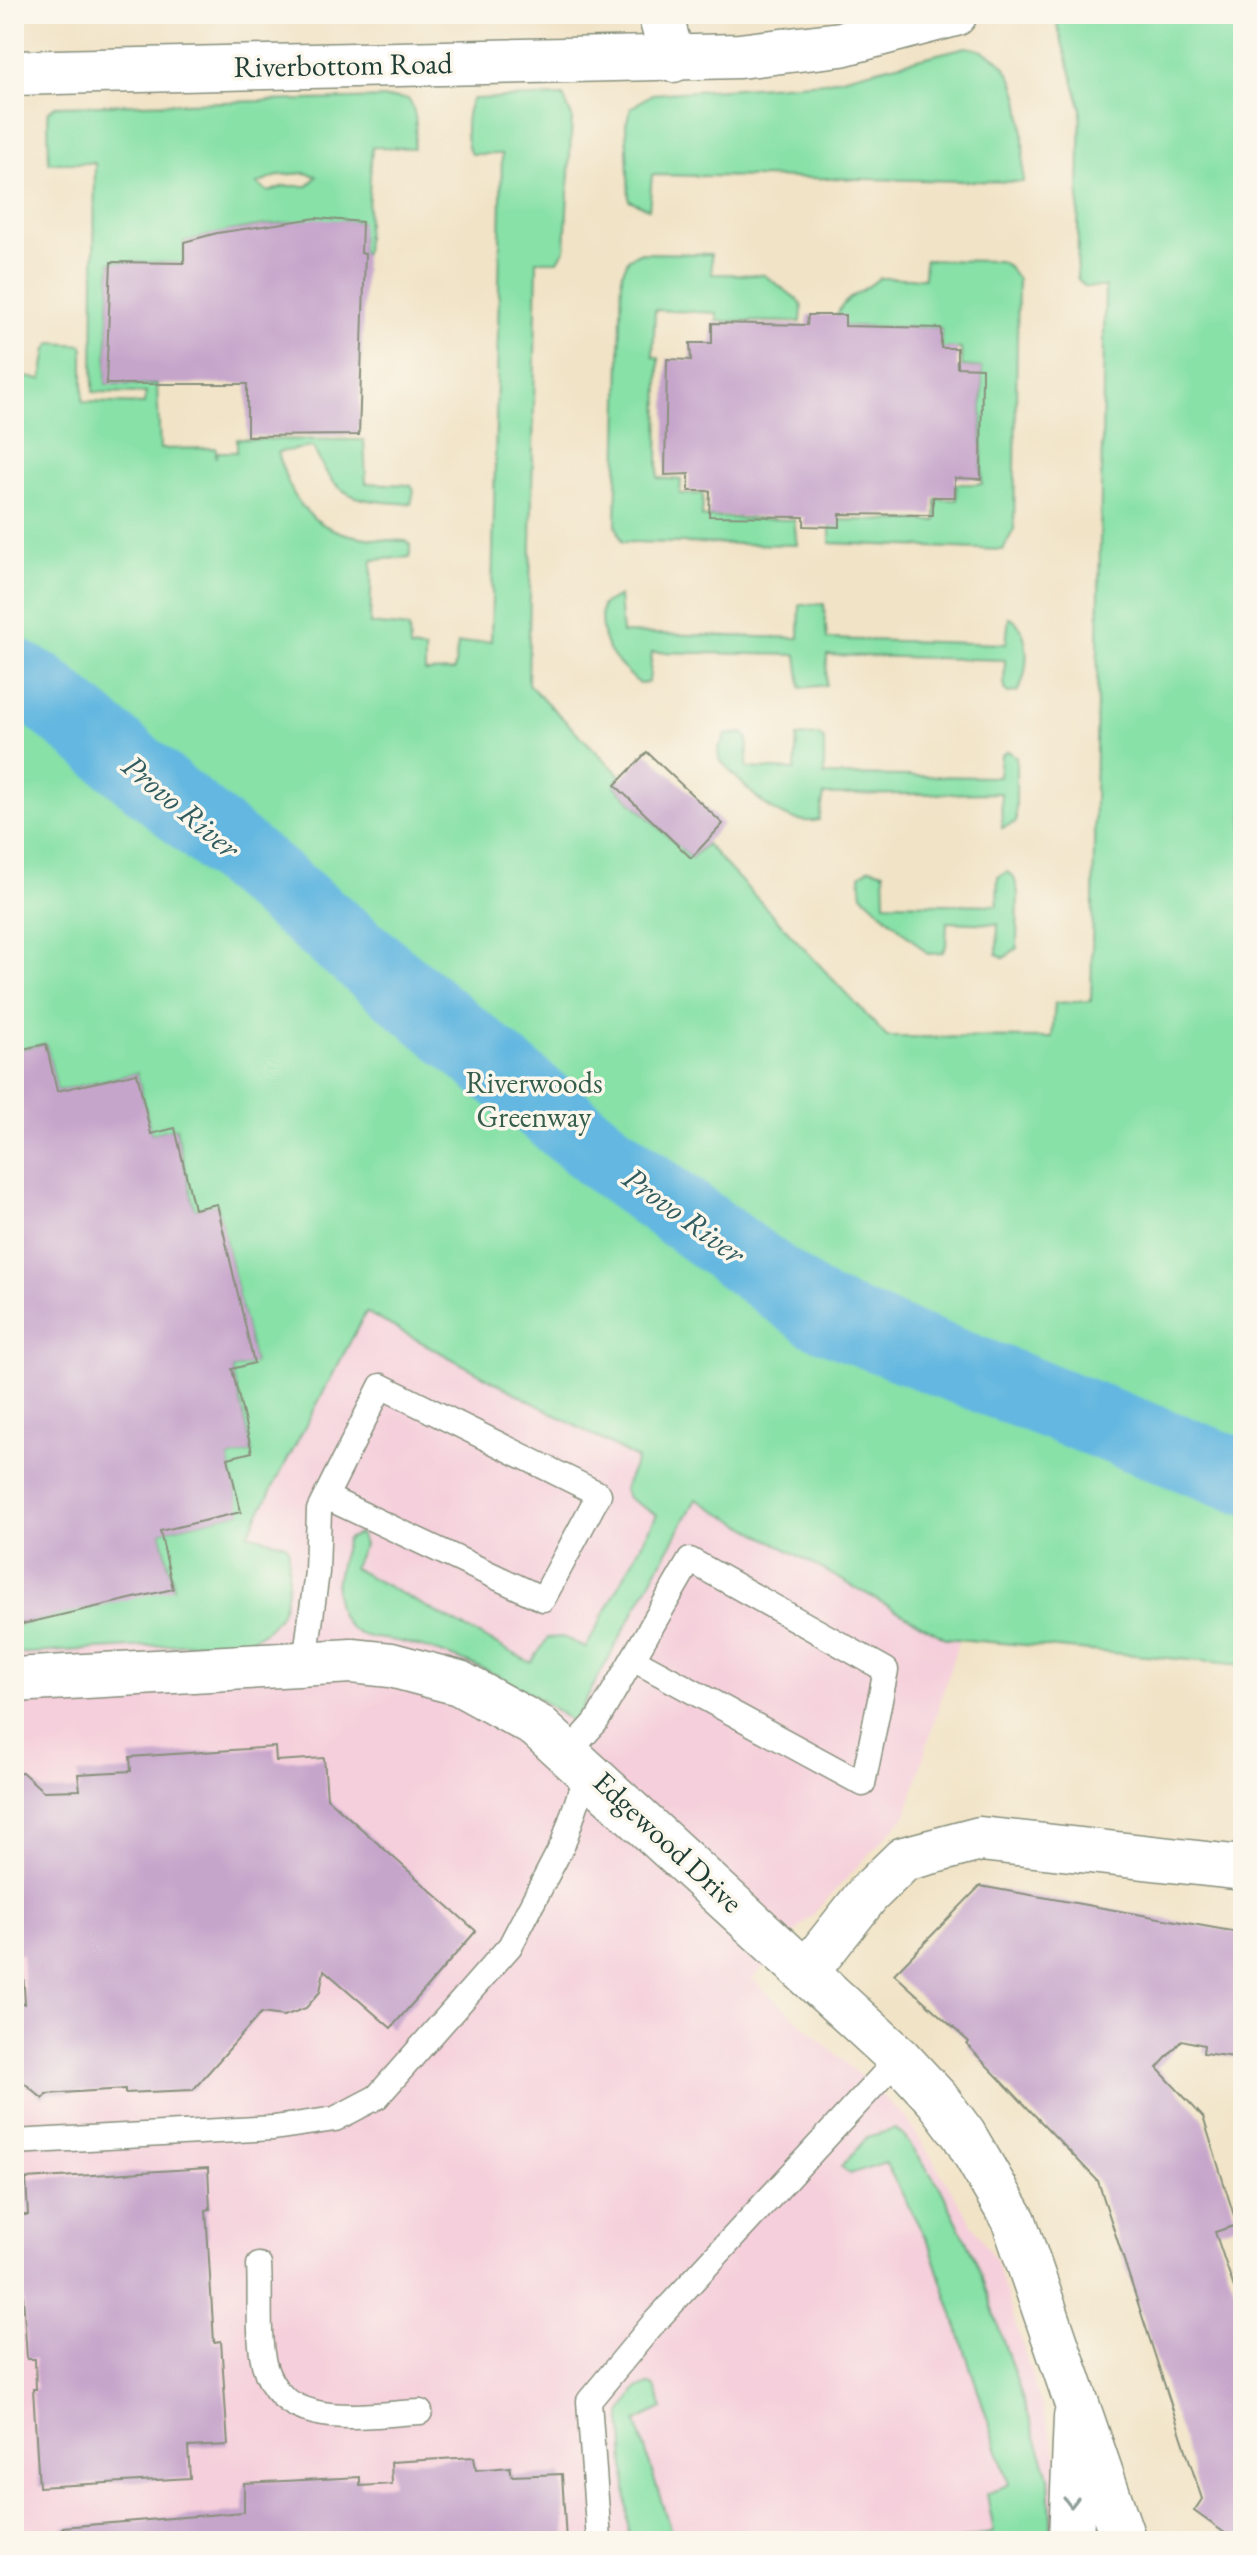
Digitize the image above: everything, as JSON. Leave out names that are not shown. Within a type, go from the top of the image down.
[{"type":"street","points":[[660,14],[673,60]]},
{"type":"street","name":"Riverbottom Road","points":[[14,73],[673,60],[795,52],[885,35],[955,14]]},
{"type":"street","name":"Edgewood Drive","points":[[14,1680],[305,1662],[391,1665],[459,1683],[537,1726],[578,1760],[899,2058],[937,2099],[964,2135],[1007,2207],[1043,2299],[1076,2407],[1124,2541]]},
{"type":"street","points":[[807,1971],[868,1894],[904,1859],[980,1839],[1243,1868]]},
{"type":"street","name":"Edgewood Drive","points":[[1071,2541],[1076,2407]]},
{"type":"lane","points":[[305,1662],[317,1572],[319,1510],[381,1386],[599,1494],[543,1599],[326,1497]]},
{"type":"lane","points":[[14,2142],[274,2128],[335,2119],[377,2097],[510,1946],[563,1844],[578,1760],[596,1722],[690,1560],[886,1670],[863,1784],[633,1659]]},
{"type":"lane","points":[[599,2541],[589,2401],[652,2325],[899,2058]]},
{"type":"lane","points":[[259,2265],[264,2363],[283,2401],[304,2412],[332,2415],[420,2412]]},
{"type":"shaded area","points":[[14,981],[99,1024],[332,1288],[959,1639],[906,1815],[752,1979],[906,2117],[996,2262],[1062,2471],[1069,2541],[14,2541]]},
{"type":"green space","name":"Riverwoods Greenway","points":[[1068,14],[1243,14],[1243,1665],[946,1638],[696,1499],[573,1723],[534,1695],[470,1663],[425,1648],[357,1632],[345,1622],[337,1602],[339,1570],[347,1539],[360,1533],[364,1545],[353,1568],[531,1663],[548,1638],[563,1637],[586,1648],[657,1515],[628,1498],[624,1489],[637,1459],[366,1312],[248,1534],[286,1544],[289,1549],[287,1590],[274,1623],[250,1640],[14,1654],[14,1626],[174,1587],[160,1531],[240,1512],[228,1458],[252,1452],[232,1369],[254,1363],[217,1205],[194,1209],[176,1128],[151,1134],[137,1073],[57,1091],[46,1044],[14,1051],[14,376],[42,379],[47,349],[52,343],[83,345],[83,402],[144,404],[146,393],[93,392],[95,163],[49,163],[48,112],[55,106],[408,99],[416,123],[413,148],[372,147],[365,254],[361,253],[361,222],[316,221],[250,227],[184,242],[184,263],[111,262],[106,384],[157,385],[160,449],[216,448],[216,458],[218,452],[237,452],[237,439],[364,440],[366,483],[411,485],[414,490],[411,504],[375,501],[350,494],[330,478],[313,447],[278,452],[296,497],[308,513],[322,524],[359,537],[406,541],[411,545],[410,557],[372,560],[370,624],[409,628],[410,648],[425,650],[425,672],[454,671],[458,644],[491,641],[502,154],[471,154],[466,134],[468,111],[473,99],[563,96],[572,117],[565,249],[558,261],[537,261],[528,684],[620,775],[615,786],[691,858],[706,844],[887,1037],[1052,1038],[1055,1003],[1091,1001],[1105,287],[1085,287],[1077,278],[1081,107],[1056,21]],"holes":[[[305,173],[317,176],[308,186],[284,186],[269,192],[257,184],[280,175]]]},
{"type":"green space","points":[[966,47],[987,53],[1002,64],[1013,80],[1022,120],[1023,182],[652,175],[649,209],[629,200],[626,124],[631,108],[652,94],[825,82]]},
{"type":"green space","points":[[639,253],[711,254],[712,274],[764,275],[802,306],[801,322],[717,321],[717,313],[655,310],[653,357],[659,358],[658,478],[681,480],[680,494],[703,494],[702,517],[794,520],[797,545],[622,542],[616,525],[622,273],[629,258]]},
{"type":"green space","points":[[925,260],[999,261],[1008,266],[1018,279],[1014,529],[1003,550],[830,543],[830,526],[840,520],[936,521],[936,499],[957,500],[956,484],[982,484],[982,368],[962,366],[961,349],[941,348],[941,328],[845,326],[837,316],[843,304],[879,278],[924,278]]},
{"type":"green space","points":[[619,596],[622,633],[799,638],[800,605],[824,604],[827,639],[1006,644],[1009,617],[1022,631],[1025,641],[1024,675],[1017,692],[1008,693],[1004,689],[1005,660],[827,655],[826,685],[801,688],[797,655],[652,652],[649,682],[640,684],[615,659],[602,630],[602,605]]},
{"type":"green space","points":[[743,733],[748,738],[747,768],[795,770],[797,737],[819,735],[824,740],[824,775],[999,777],[1001,755],[1008,751],[1016,757],[1016,822],[1002,828],[1001,793],[824,795],[819,820],[790,818],[764,803],[719,759],[718,750],[726,735]]},
{"type":"green space","points":[[870,868],[884,872],[885,903],[997,905],[998,877],[1007,872],[1014,877],[1018,892],[1017,948],[1005,958],[997,954],[998,924],[947,922],[946,947],[942,953],[928,954],[862,894],[860,875]]},
{"type":"green space","points":[[895,2129],[904,2136],[941,2189],[976,2261],[1049,2476],[1052,2541],[955,2541],[994,2532],[987,2494],[1009,2484],[931,2248],[885,2162],[850,2174],[841,2167],[867,2137]]},
{"type":"green space","points":[[650,2384],[655,2387],[663,2408],[636,2421],[674,2541],[629,2541],[622,2414],[636,2389]]},
{"type":"building","points":[[316,218],[362,222],[361,253],[365,254],[359,435],[247,436],[247,384],[106,384],[111,262],[184,263],[184,242],[217,233]]},
{"type":"building","points":[[808,315],[845,315],[845,326],[941,328],[941,348],[957,348],[957,367],[982,368],[981,479],[955,478],[955,497],[933,497],[933,515],[840,514],[840,527],[804,526],[804,517],[709,516],[710,491],[689,491],[689,474],[665,475],[667,359],[691,360],[690,343],[712,343],[712,323],[807,325]]},
{"type":"building","points":[[647,752],[723,824],[691,858],[615,785]]},
{"type":"building","points":[[46,1044],[57,1091],[137,1073],[151,1134],[175,1128],[194,1209],[217,1204],[254,1363],[232,1369],[252,1452],[228,1458],[241,1512],[160,1531],[173,1589],[14,1626],[14,1051]]},
{"type":"building","points":[[275,1747],[276,1761],[324,1758],[327,1798],[476,1931],[391,2028],[324,1970],[320,1992],[306,2008],[284,2016],[261,2013],[193,2090],[125,2093],[125,2089],[46,2094],[43,2099],[15,2075],[18,2068],[14,2004],[25,2004],[22,1954],[14,1954],[14,1773],[22,1772],[43,1791],[80,1790],[78,1774],[131,1771],[130,1757]]},
{"type":"building","points":[[980,1886],[1243,1933],[1243,2058],[1203,2053],[1204,2045],[1182,2040],[1157,2068],[1203,2117],[1237,2225],[1215,2232],[1243,2314],[1243,2541],[1236,2541],[1194,2511],[1202,2499],[1098,2181],[967,2045],[969,2042],[894,1974]]},
{"type":"building","points":[[208,2168],[210,2209],[206,2210],[214,2342],[221,2341],[228,2445],[188,2447],[190,2478],[39,2487],[33,2389],[36,2389],[35,2359],[27,2359],[18,2215],[28,2215],[26,2179]]},
{"type":"building","points":[[474,2457],[476,2470],[510,2467],[512,2476],[562,2474],[566,2541],[50,2541],[63,2527],[244,2512],[244,2483],[360,2477],[360,2486],[392,2484],[391,2462]]},
{"type":"waterway","name":"Provo River","points":[[14,675],[39,689],[603,1155],[818,1312],[1243,1477]]}]
